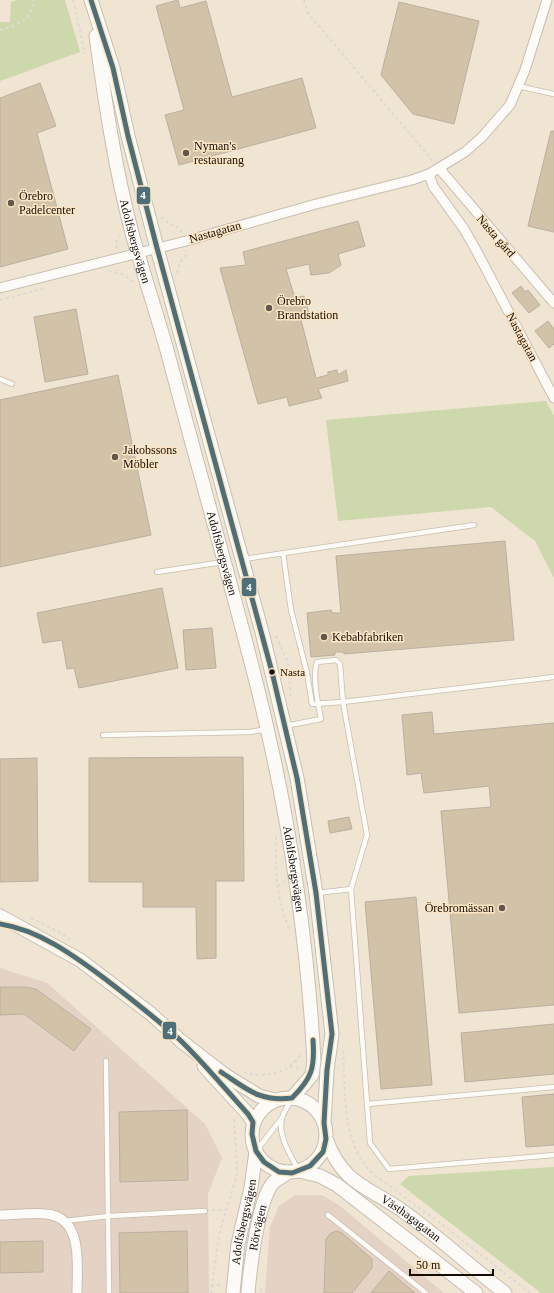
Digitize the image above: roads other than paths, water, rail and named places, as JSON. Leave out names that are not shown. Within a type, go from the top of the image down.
[{"type":"main road","name":"Adolfsbergsvägen","points":[[92,3],[112,68],[157,248],[242,559],[297,778],[316,893],[332,1034],[327,1070],[324,1123],[326,1139]]},
{"type":"main road","name":"Adolfsbergsvägen","points":[[92,3],[98,54],[113,142],[132,232],[224,562],[267,729],[282,798],[298,895],[311,1002],[314,1060],[312,1075],[292,1098]]},
{"type":"main road","points":[[224,562],[242,559]]},
{"type":"main road","points":[[267,729],[285,726]]},
{"type":"main road","points":[[298,895],[316,893]]},
{"type":"main road","points":[[0,916],[80,960],[151,1014],[181,1041],[248,1114],[253,1122]]},
{"type":"main road","points":[[0,924],[18,927]]},
{"type":"main road","points":[[181,1041],[252,1093],[275,1100],[292,1098],[311,1105],[317,1110],[324,1123]]},
{"type":"main road","points":[[256,1151],[252,1134],[253,1122],[260,1110],[275,1100]]},
{"type":"main road","name":"Västhagagatan","points":[[326,1139],[336,1161],[356,1182],[404,1212],[505,1293]]},
{"type":"main road","name":"Rörvägen","points":[[248,1293],[251,1261],[266,1197],[273,1183],[293,1172],[310,1166],[315,1162],[323,1152],[326,1139]]},
{"type":"main road","name":"Adolfsbergsvägen","points":[[233,1293],[238,1244],[251,1188],[256,1151]]},
{"type":"main road","name":"Västhagagatan","points":[[256,1151],[268,1166],[279,1172],[293,1172],[320,1176],[337,1185],[476,1293]]},
{"type":"street","name":"Nastagatan","points":[[0,288],[157,248],[316,204],[412,180],[429,174],[465,152],[482,137],[510,106],[539,29],[547,0]]},
{"type":"street","name":"Nasta gård","points":[[439,168],[554,303]]},
{"type":"street","name":"Nastagatan","points":[[429,174],[433,186],[464,229],[476,250],[554,398]]},
{"type":"street","points":[[0,1215],[47,1214],[65,1221],[72,1229],[75,1238],[77,1293]]},
{"type":"lane","points":[[518,86],[554,94]]},
{"type":"lane","points":[[0,379],[12,384]]},
{"type":"lane","points":[[242,559],[474,525]]},
{"type":"lane","points":[[283,554],[291,610],[307,672],[312,704],[344,702],[554,677]]},
{"type":"lane","points":[[157,572],[224,562]]},
{"type":"lane","points":[[285,726],[320,719],[315,668],[317,662],[336,660],[340,664],[344,702],[367,835],[352,888],[370,1143],[389,1169],[554,1155]]},
{"type":"lane","points":[[102,735],[250,732],[267,729]]},
{"type":"lane","points":[[316,893],[352,888]]},
{"type":"lane","points":[[106,1061],[109,1293]]},
{"type":"lane","points":[[367,1104],[554,1087]]},
{"type":"lane","points":[[256,1151],[282,1118],[292,1098]]},
{"type":"lane","points":[[282,1118],[281,1128],[293,1172]]},
{"type":"lane","points":[[65,1221],[109,1216],[204,1211]]},
{"type":"lane","points":[[328,1215],[426,1293]]},
{"type":"place","name":"Nyman's restaurang","points":[[186,153]]},
{"type":"place","name":"Örebro Padelcenter","points":[[11,203]]},
{"type":"place","name":"Örebro Brandstation","points":[[269,308]]},
{"type":"place","name":"Jakobssons Möbler","points":[[115,457]]},
{"type":"place","name":"Kebabfabriken","points":[[324,637]]},
{"type":"place","name":"Nasta","points":[[272,672]]},
{"type":"place","name":"Örebromässan","points":[[502,908]]}]
